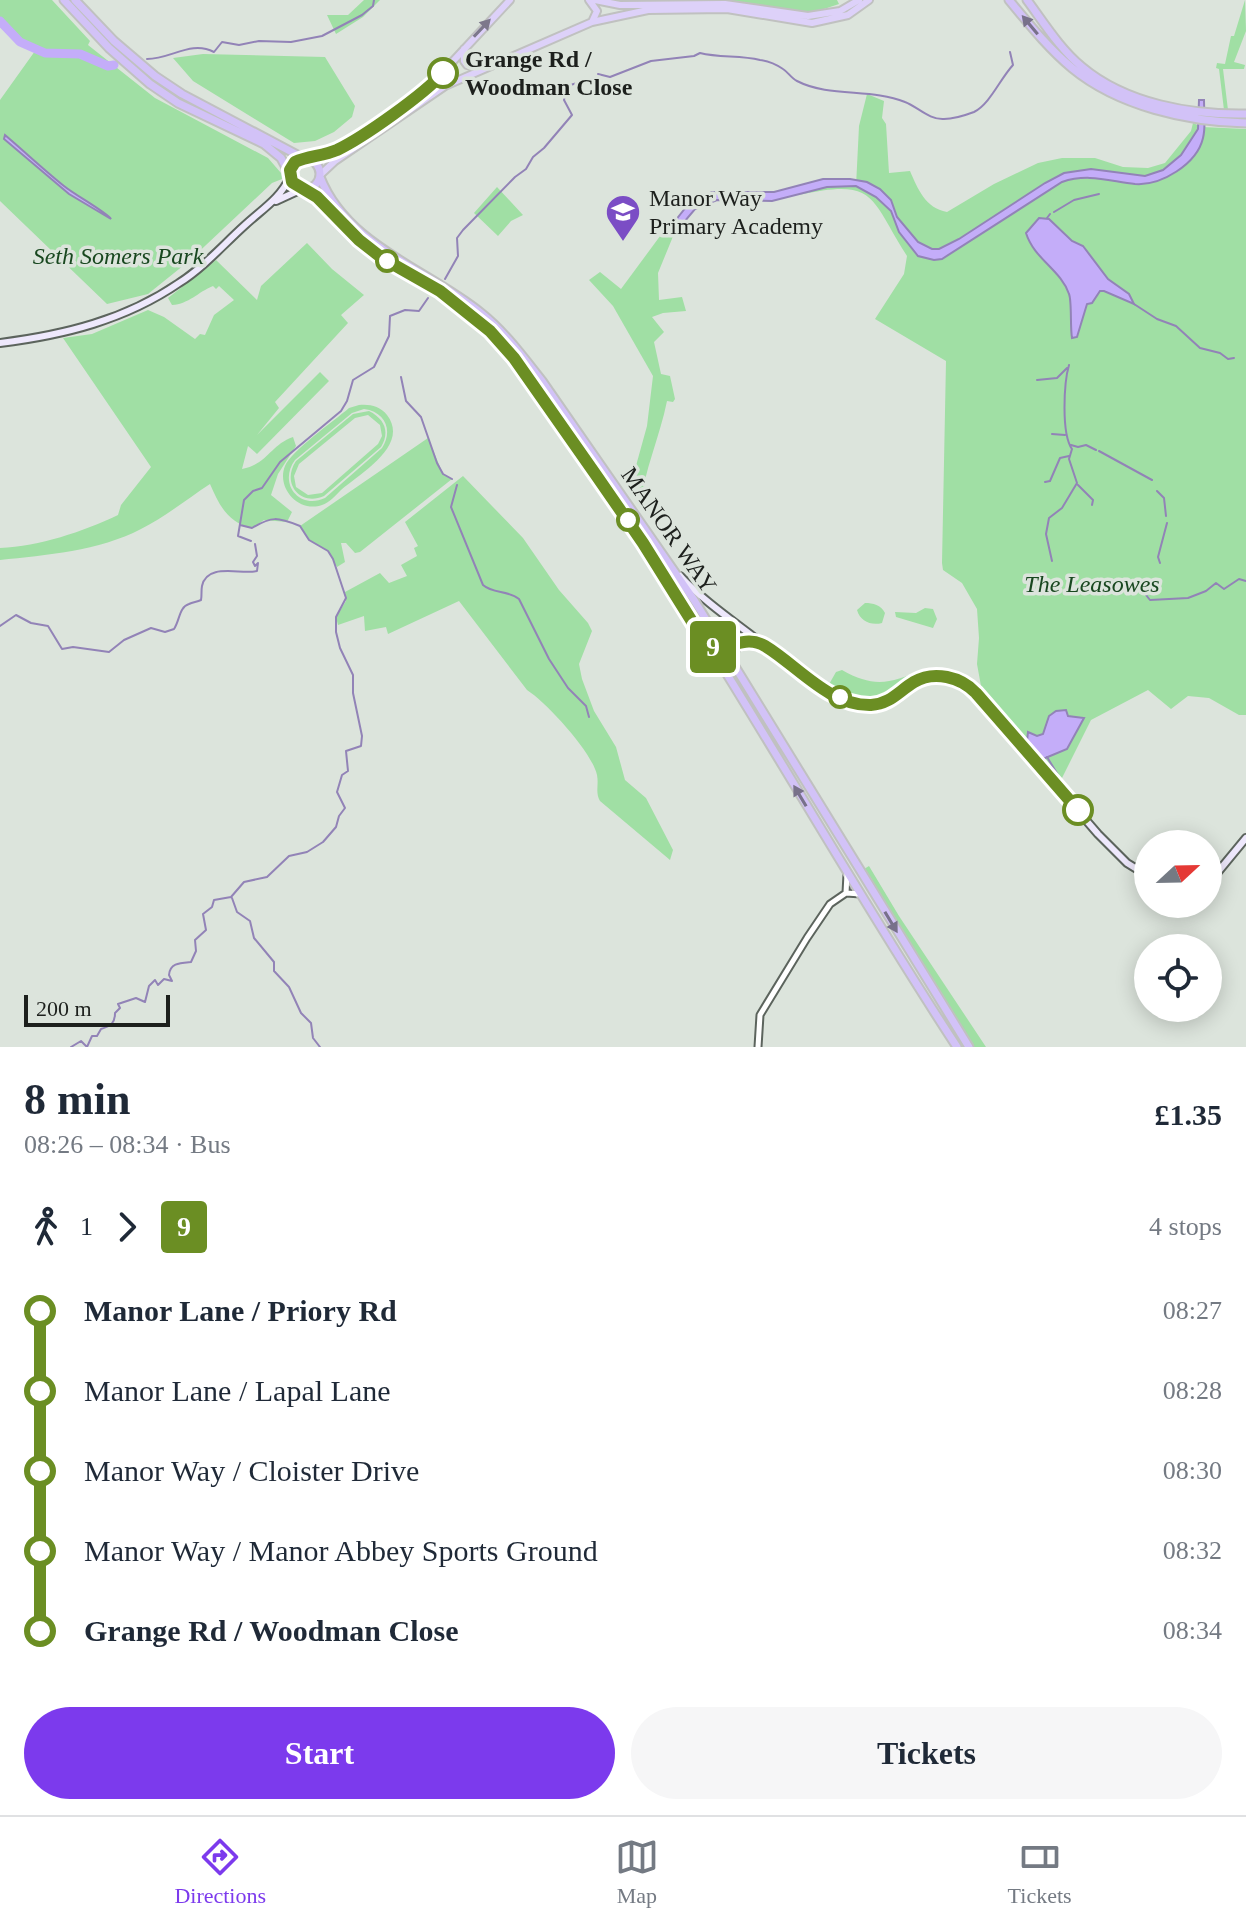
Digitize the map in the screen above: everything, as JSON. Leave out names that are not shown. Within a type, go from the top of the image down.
[{"type":"highway","points":[[64,0],[109,48],[150,84],[178,103],[264,144],[281,158],[294,184],[302,189],[313,187],[320,176],[316,164],[182,94],[155,76],[114,41],[75,0]]},
{"type":"highway","points":[[1009,0],[1074,70],[1102,88],[1157,109],[1200,120],[1246,123]]},
{"type":"highway","points":[[1027,0],[1064,48],[1103,82],[1182,110],[1215,115],[1246,114]]},
{"type":"highway","points":[[290,176],[294,164],[306,159]]},
{"type":"highway","name":"MANOR WAY","points":[[320,176],[328,196],[362,234],[471,305],[511,342],[542,381],[670,564],[735,665],[849,856],[969,1047]]},
{"type":"highway","name":"MANOR WAY","points":[[302,189],[317,197],[359,240],[382,258],[467,311],[514,358],[643,543],[957,1047]]},
{"type":"main road","points":[[306,159],[338,149],[429,87],[510,0]]},
{"type":"main road","points":[[592,0],[607,4],[725,4],[808,16],[840,11],[859,0]]},
{"type":"main road","points":[[592,0],[597,11],[592,22]]},
{"type":"main road","points":[[645,5],[665,0]]},
{"type":"main road","points":[[320,176],[335,161],[426,97],[484,68],[592,22],[648,10],[727,9],[812,23],[848,15],[869,0]]},
{"type":"main road","points":[[464,49],[467,65],[474,69],[484,68]]},
{"type":"main road","points":[[0,343],[71,332],[138,307],[180,283],[270,204],[283,190],[290,176]]},
{"type":"main road","points":[[270,204],[302,189]]},
{"type":"main road","points":[[670,564],[699,595],[820,687],[863,705],[892,700],[913,683],[928,677],[951,678],[965,684],[1118,855],[1134,866]]},
{"type":"main road","points":[[745,630],[746,640]]},
{"type":"main road","points":[[706,644],[724,648],[746,640],[764,646]]},
{"type":"main road","points":[[735,665],[734,652],[746,640]]},
{"type":"main road","points":[[1222,867],[1246,838]]},
{"type":"street","points":[[846,893],[847,872]]},
{"type":"street","points":[[758,1047],[760,1015],[822,915],[830,904],[846,893],[861,894]]},
{"type":"green space","name":"Seth Somers Park","points":[[0,0],[52,0],[90,41],[88,45],[155,98],[268,158],[281,173],[282,179],[272,183],[189,261],[148,294],[107,304],[0,201],[0,100],[35,51],[18,43],[0,27]]},
{"type":"green space","points":[[364,0],[380,0],[363,17],[336,34],[327,15],[348,15]]},
{"type":"green space","points":[[713,0],[837,0],[839,4],[812,13],[800,13]]},
{"type":"green space","points":[[1245,0],[1246,31],[1234,62],[1245,65],[1244,69],[1223,69],[1228,110],[1224,110],[1219,69],[1216,68],[1217,63],[1225,64],[1231,36],[1234,36]]},
{"type":"green space","points":[[203,54],[325,57],[355,106],[352,117],[334,132],[315,141],[294,143],[193,81],[173,58]]},
{"type":"green space","name":"The Leasowes","points":[[867,94],[884,101],[882,118],[886,124],[889,173],[910,171],[928,202],[947,212],[1038,163],[1062,158],[1095,158],[1123,167],[1148,168],[1165,163],[1191,131],[1193,123],[1202,127],[1246,129],[1246,715],[1239,715],[1209,698],[1188,696],[1171,709],[1148,690],[1091,720],[1061,780],[981,686],[977,664],[977,609],[962,583],[943,570],[942,563],[946,361],[875,319],[904,274],[907,256],[877,206],[868,197],[843,189],[798,195],[827,187],[856,186],[859,126]]},
{"type":"green space","points":[[497,187],[523,215],[511,221],[498,236],[474,213]]},
{"type":"green space","points":[[666,228],[674,234],[658,273],[659,300],[682,297],[686,311],[652,317],[664,332],[654,342],[661,374],[670,376],[675,399],[673,402],[667,401],[640,507],[629,491],[647,426],[653,376],[613,306],[589,280],[600,272],[621,289]]},
{"type":"green space","points":[[307,243],[364,295],[341,315],[348,323],[275,402],[279,408],[257,435],[320,372],[329,381],[257,454],[248,446],[242,469],[258,463],[293,437],[296,446],[278,474],[271,495],[292,512],[287,522],[264,520],[252,528],[244,526],[225,512],[210,484],[159,519],[125,536],[72,551],[0,560],[0,548],[60,537],[118,515],[121,505],[151,467],[63,338],[92,334],[148,310],[164,317],[195,339],[200,334],[205,335],[214,315],[234,300],[219,286],[216,289],[213,286],[178,304],[172,305],[168,298],[216,260],[257,300],[261,286]]},
{"type":"green space","points":[[367,405],[387,415],[392,426],[388,447],[370,467],[327,503],[313,507],[298,502],[284,482],[285,466],[304,444],[349,408]],"holes":[[[364,409],[382,418],[387,429],[382,448],[325,498],[307,500],[294,492],[289,477],[295,460],[352,413]]]},
{"type":"green space","points":[[369,411],[379,418],[385,431],[381,447],[324,496],[315,499],[301,496],[292,485],[292,469],[296,461],[353,414]],"holes":[[[368,415],[380,425],[382,436],[378,444],[322,493],[308,495],[296,487],[294,476],[299,464],[355,418]]]},
{"type":"green space","points":[[428,438],[443,474],[452,479],[360,552],[355,553],[346,543],[341,543],[345,562],[337,567],[328,551],[309,540],[300,526]]},
{"type":"green space","points":[[463,476],[523,538],[559,590],[588,623],[592,631],[579,664],[582,679],[594,711],[616,747],[625,780],[646,798],[673,850],[670,860],[600,801],[597,775],[578,741],[527,690],[459,601],[388,634],[386,627],[365,631],[364,616],[338,625],[336,617],[346,601],[345,592],[380,573],[389,583],[407,576],[401,565],[417,556],[414,548],[418,546],[405,522]]},
{"type":"green space","points":[[865,603],[883,610],[882,623],[863,620],[857,610]]},
{"type":"green space","points":[[925,608],[933,609],[937,619],[933,628],[896,617],[895,612],[916,613]]},
{"type":"green space","points":[[923,669],[925,673],[883,699],[851,697],[828,686],[836,672],[842,670],[864,680],[882,682]]},
{"type":"green space","points":[[869,866],[986,1047],[974,1047],[864,869]]},
{"type":"shaded area","points":[[1199,100],[1204,100],[1203,138],[1194,156],[1176,172],[1145,184],[1090,178],[1062,182],[942,259],[918,256],[899,232],[891,211],[876,197],[856,186],[827,187],[772,201],[717,200],[695,209],[674,234],[668,230],[690,202],[712,192],[774,192],[823,179],[850,179],[867,182],[880,189],[891,200],[897,217],[918,242],[939,249],[1064,173],[1091,169],[1145,176],[1163,170],[1181,155],[1198,129]]},
{"type":"shaded area","points":[[5,135],[64,186],[111,219],[69,194],[4,139]]},
{"type":"shaded area","points":[[1039,218],[1049,219],[1072,241],[1083,246],[1108,279],[1129,294],[1134,304],[1100,291],[1092,303],[1087,304],[1077,337],[1072,338],[1069,294],[1060,278],[1035,250],[1026,233]]},
{"type":"shaded area","points":[[1066,710],[1068,716],[1084,718],[1067,749],[1043,759],[1027,741],[1028,732],[1037,736],[1043,734],[1049,716]]},
{"type":"waterway","points":[[147,59],[197,48],[214,52],[222,42],[239,45],[259,41],[291,42],[322,36],[362,15],[373,6],[374,0]]},
{"type":"waterway","points":[[0,21],[20,42],[45,53],[80,54],[108,66],[114,65]]},
{"type":"waterway","points":[[598,74],[610,77],[651,61],[700,53],[752,58],[778,66],[795,80],[810,86],[892,98],[944,119],[974,112],[985,103],[1013,65],[1010,52]]},
{"type":"waterway","points":[[445,279],[458,256],[457,238],[463,230],[526,169],[533,157],[572,115],[564,100],[567,86],[577,83]]},
{"type":"waterway","points":[[1054,212],[1074,200],[1099,194]]},
{"type":"waterway","points":[[1047,218],[1050,214]]},
{"type":"waterway","points":[[251,541],[238,536],[244,500],[253,491],[262,488],[280,462],[341,411],[353,380],[374,367],[389,336],[390,316],[405,310],[419,311],[428,298]]},
{"type":"waterway","points":[[1134,304],[1157,319],[1176,326],[1200,348],[1220,353],[1228,359],[1234,358]]},
{"type":"waterway","points":[[1052,561],[1046,534],[1049,518],[1062,508],[1077,483],[1069,459],[1072,449],[1065,420],[1069,365]]},
{"type":"waterway","points":[[1037,380],[1057,378],[1067,368]]},
{"type":"waterway","points":[[401,377],[406,401],[421,417],[443,474],[452,479]]},
{"type":"waterway","points":[[1052,434],[1065,435]]},
{"type":"waterway","points":[[1071,445],[1086,445],[1096,450]]},
{"type":"waterway","points":[[1099,451],[1152,480]]},
{"type":"waterway","points":[[1045,482],[1050,481],[1060,458],[1069,456]]},
{"type":"waterway","points":[[457,485],[451,507],[483,585],[519,599],[549,659],[568,688],[586,706],[589,717]]},
{"type":"waterway","points":[[1078,485],[1093,500],[1092,505]]},
{"type":"waterway","points":[[1157,491],[1164,498],[1166,516]]},
{"type":"waterway","points":[[71,1047],[81,1041],[87,1047],[92,1036],[97,1036],[101,1029],[113,1022],[120,1008],[118,1004],[136,998],[145,1002],[149,986],[155,980],[158,985],[164,979],[172,981],[169,975],[171,968],[191,962],[196,951],[195,940],[206,930],[203,914],[212,907],[214,900],[231,897],[244,882],[267,877],[289,856],[307,852],[323,842],[336,827],[345,808],[337,792],[342,775],[348,771],[346,751],[361,746],[362,736],[353,693],[353,675],[336,632],[336,617],[346,598],[333,559],[328,551],[309,540],[300,526],[292,523],[275,519],[252,528],[240,525]]},
{"type":"waterway","points":[[1160,563],[1158,557],[1167,523]]},
{"type":"waterway","points":[[0,626],[16,615],[31,623],[48,626],[62,649],[73,647],[109,652],[124,640],[151,628],[165,632],[174,629],[183,608],[201,600],[202,586],[210,574],[257,571],[258,563],[255,566],[253,562],[257,556],[255,544]]},
{"type":"waterway","points":[[1154,582],[1146,595],[1150,600],[1188,598],[1216,583],[1224,589],[1239,579],[1246,581]]},
{"type":"waterway","points":[[1047,757],[1058,775]]},
{"type":"waterway","points":[[232,898],[237,912],[250,921],[254,938],[274,962],[274,971],[289,987],[301,1013],[311,1023],[313,1038],[320,1047]]},
{"type":"bus line","name":"9","points":[[443,73],[429,87],[349,143],[324,155],[295,162],[290,170],[292,182],[317,197],[359,240],[382,258],[440,291],[490,331],[514,358],[643,543],[706,644],[724,648],[741,641],[758,643],[820,687],[863,705],[892,700],[917,680],[928,677],[960,681],[971,687],[1078,810]]},
{"type":"place","name":"Grange Rd / Woodman Close","points":[[443,73]]},
{"type":"place","name":"Manor Way Primary Academy","points":[[623,243]]}]
